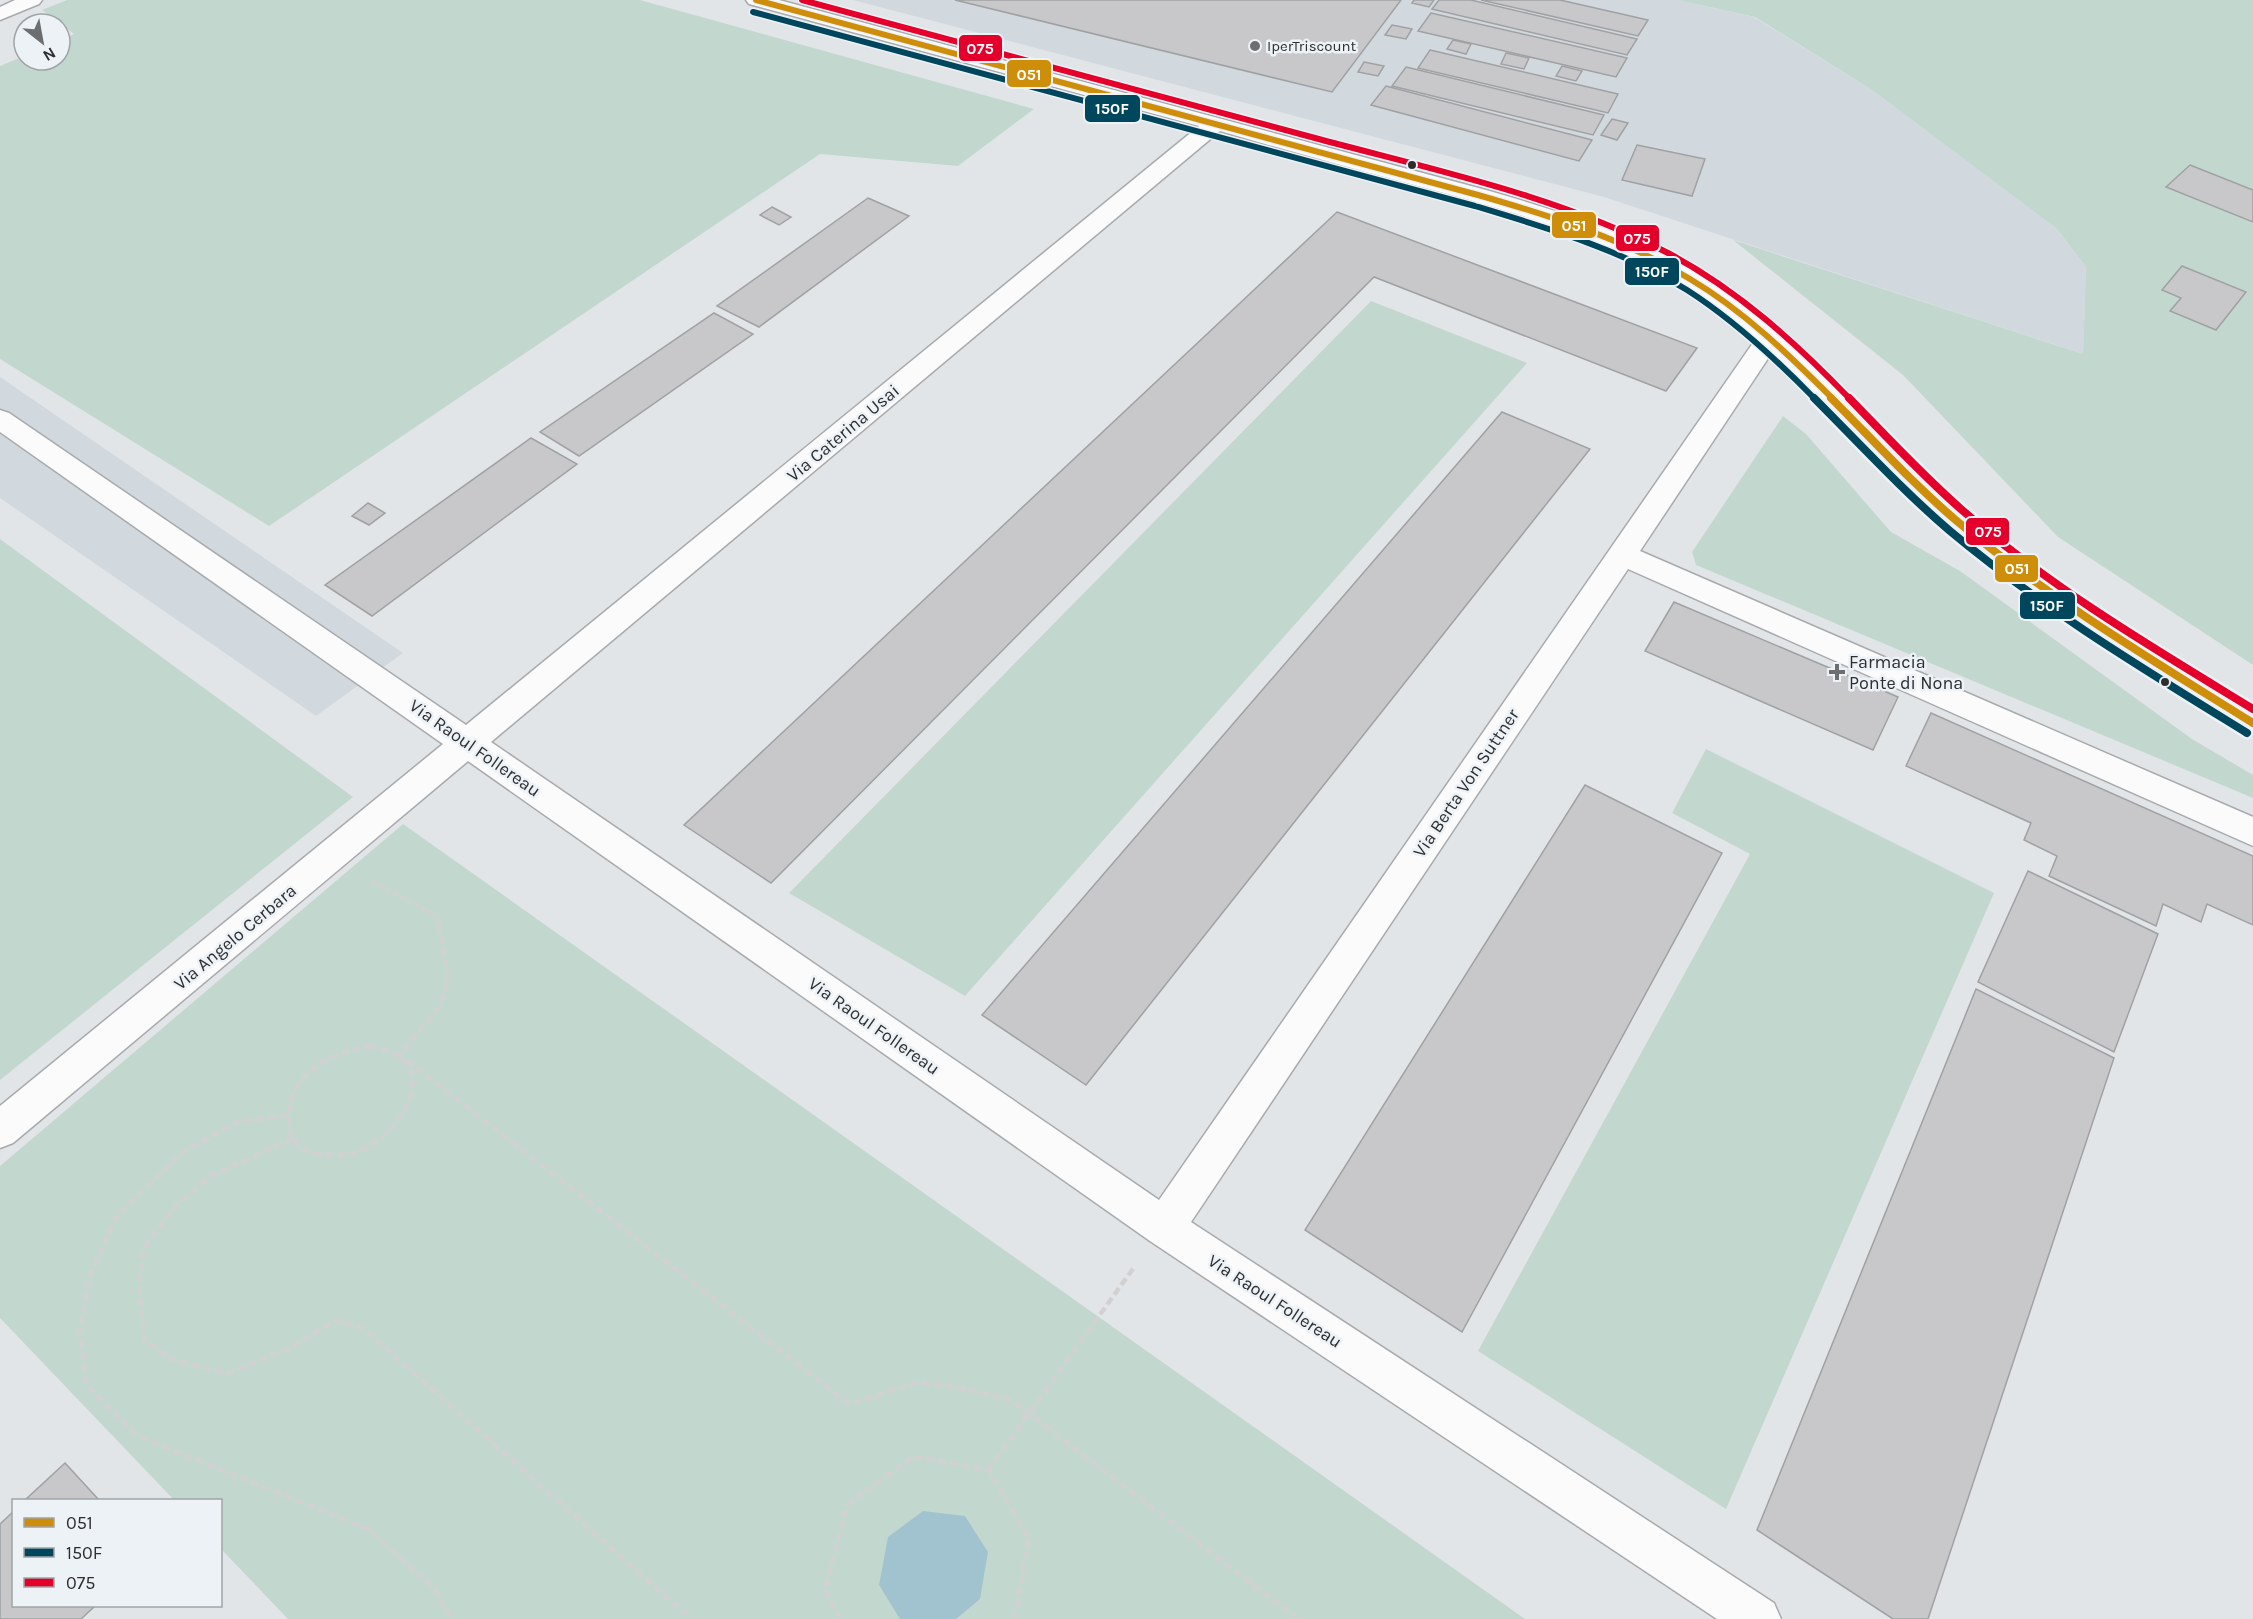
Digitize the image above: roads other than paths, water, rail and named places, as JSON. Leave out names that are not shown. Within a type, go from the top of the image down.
[{"type":"street","points":[[0,14],[32,0]]},
{"type":"street","points":[[756,0],[1216,123],[1536,213],[1607,237],[1658,261],[1716,295],[1769,339],[1918,487],[1967,530],[2095,624],[2253,723]]},
{"type":"street","name":"Via Caterina Usai","points":[[469,743],[1216,123]]},
{"type":"street","name":"Via Berta Von Suttner","points":[[1164,1227],[1769,339]]},
{"type":"street","name":"Via Raoul Follereau","points":[[0,419],[1164,1227],[1758,1619]]},
{"type":"street","points":[[1622,555],[2253,832]]},
{"type":"street","name":"Via Angelo Cerbara","points":[[0,1130],[469,743]]},
{"type":"water","points":[[923,1511],[965,1516],[988,1552],[980,1599],[956,1619],[900,1619],[879,1585],[888,1537]]},
{"type":"place","name":"IperTriscount","points":[[1255,46]]},
{"type":"place","name":"Farmacia Ponte di Nona","points":[[1837,672]]}]
